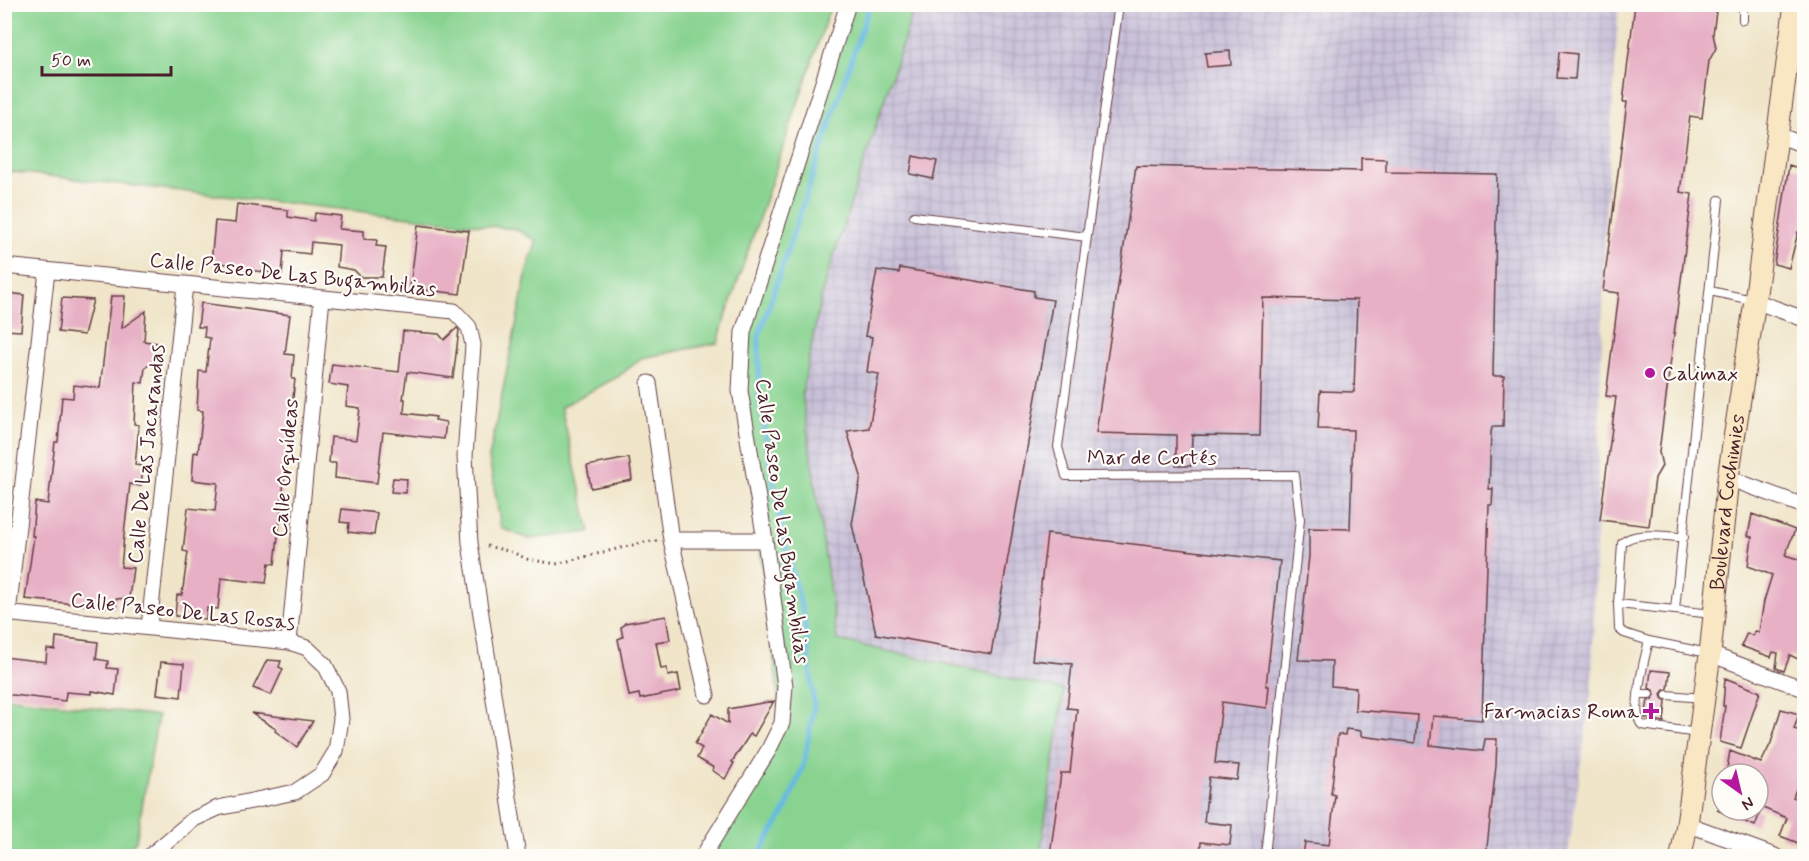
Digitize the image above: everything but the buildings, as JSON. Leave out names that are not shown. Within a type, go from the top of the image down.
[{"type":"main road","name":"Boulevard Cochimies","points":[[1681,856],[1688,824],[1710,654],[1728,478],[1755,301],[1795,4]]},
{"type":"street","name":"Calle Paseo De Las Bugambilias","points":[[703,856],[768,751],[782,723],[785,686],[765,540],[740,391],[743,332],[848,4]]},
{"type":"street","points":[[1778,135],[1804,145]]},
{"type":"street","name":"Calle Paseo De Las Bugambilias","points":[[4,266],[454,311],[469,327],[473,345],[465,456],[470,543],[518,856]]},
{"type":"street","points":[[6,613],[47,271]]},
{"type":"street","name":"Calle De Las Jacarandas","points":[[149,627],[185,285]]},
{"type":"street","name":"Calle Orquídeas","points":[[289,642],[322,298]]},
{"type":"street","points":[[1755,301],[1804,319]]},
{"type":"street","points":[[649,383],[671,540],[707,695]]},
{"type":"street","points":[[1728,478],[1804,506]]},
{"type":"street","points":[[671,540],[765,540]]},
{"type":"street","name":"Calle Paseo De Las Rosas","points":[[6,613],[289,642],[307,648],[325,665],[338,691],[341,719],[336,751],[322,774],[295,792],[218,808],[194,819],[160,854]]},
{"type":"street","points":[[1710,654],[1804,688]]},
{"type":"street","points":[[1688,824],[1775,856]]},
{"type":"lane","name":"Mar de Cortés","points":[[1119,4],[1058,447],[1066,476],[1295,475],[1300,519],[1264,856]]},
{"type":"lane","points":[[1743,4],[1743,20]]},
{"type":"lane","points":[[1675,609],[1719,200]]},
{"type":"lane","points":[[914,216],[1087,237]]},
{"type":"lane","points":[[1710,291],[1755,301]]},
{"type":"lane","points":[[1684,537],[1636,536],[1627,538],[1622,543],[1618,604],[1619,629],[1624,633],[1649,640],[1710,654]]},
{"type":"lane","points":[[1618,604],[1714,614]]},
{"type":"lane","points":[[1649,640],[1639,694],[1637,717],[1639,722],[1642,725],[1699,734]]},
{"type":"lane","points":[[1639,694],[1648,694]]},
{"type":"lane","points":[[1667,695],[1704,698]]},
{"type":"path","points":[[470,543],[500,548],[527,560],[556,564],[645,542],[671,540]]},
{"type":"shaded area","points":[[915,5],[1619,5],[1605,222],[1592,686],[1568,856],[1040,856],[1064,690],[837,640],[802,393],[822,292]]},
{"type":"green space","points":[[5,4],[831,5],[718,343],[641,358],[619,376],[561,407],[590,532],[529,539],[501,528],[489,458],[528,266],[537,241],[515,229],[5,171]]},
{"type":"green space","points":[[848,5],[915,5],[822,292],[802,393],[837,640],[1064,690],[1040,856],[703,856],[782,723],[740,391],[743,332]]},
{"type":"green space","points":[[5,697],[158,716],[136,841],[119,856],[5,856]]},
{"type":"waterway","points":[[758,856],[785,811],[804,764],[814,705],[804,617],[783,537],[759,397],[759,336],[870,4]]},
{"type":"place","name":"Calimax","points":[[1650,373]]},
{"type":"place","name":"Farmacias Roma","points":[[1651,711]]}]
